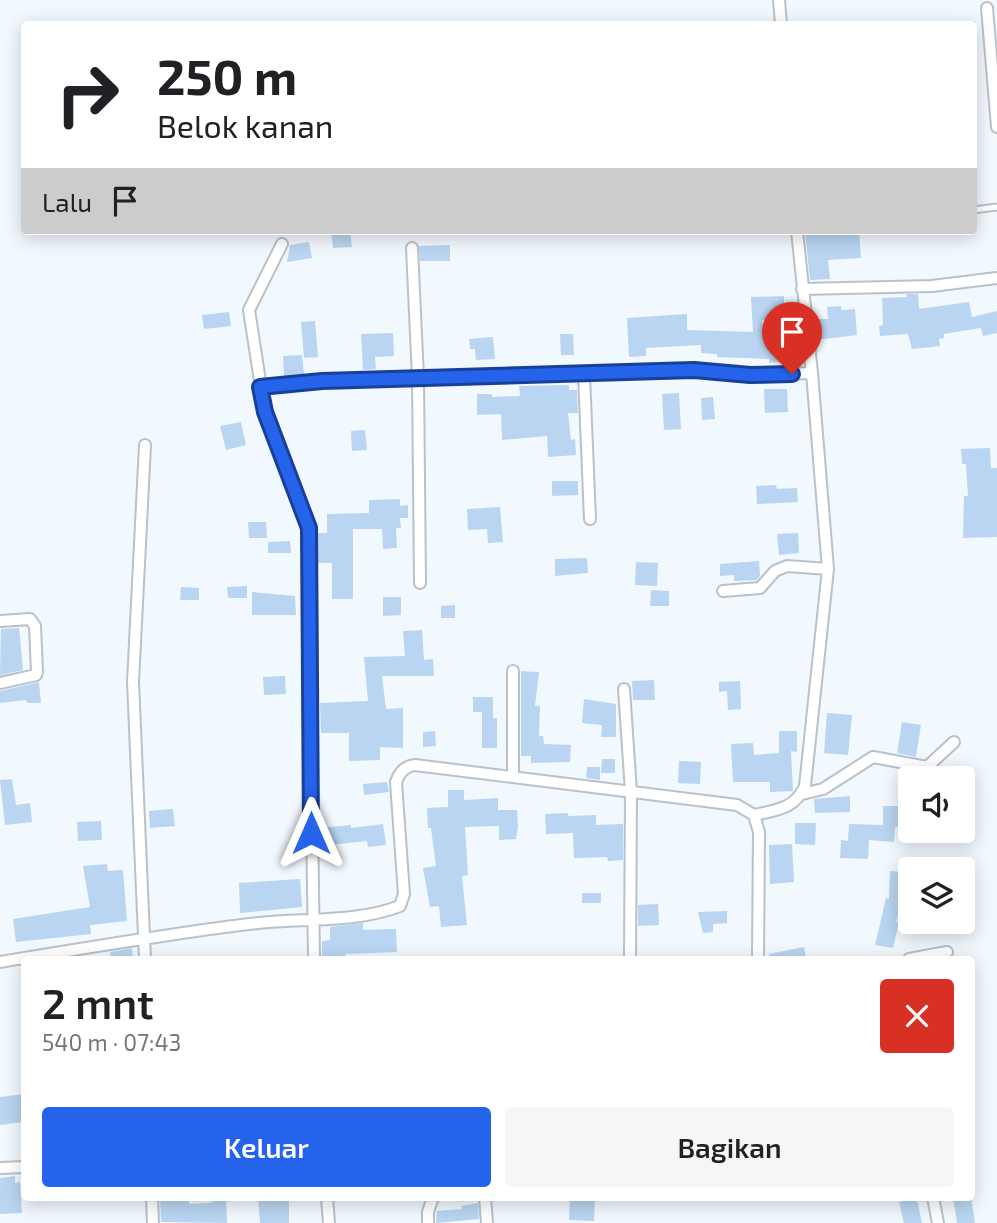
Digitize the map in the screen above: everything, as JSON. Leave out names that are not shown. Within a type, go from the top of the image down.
[{"type":"street","points":[[779,0],[781,21]]},
{"type":"street","points":[[987,8],[997,127]]},
{"type":"street","points":[[797,235],[828,569],[816,697],[802,794]]},
{"type":"street","points":[[282,244],[249,310],[265,412],[309,528],[314,956]]},
{"type":"street","points":[[412,248],[418,378],[420,583]]},
{"type":"street","points":[[802,289],[932,286],[997,278]]},
{"type":"street","points":[[260,387],[418,378],[694,370],[750,375],[812,373]]},
{"type":"street","points":[[584,375],[590,519]]},
{"type":"street","points":[[145,445],[133,682],[145,956]]},
{"type":"street","points":[[723,591],[760,589],[775,571],[787,566],[828,569]]},
{"type":"street","points":[[0,621],[30,619],[35,626],[37,672],[36,675],[0,683]]},
{"type":"street","points":[[513,671],[513,776]]},
{"type":"street","points":[[624,689],[631,792],[630,956]]},
{"type":"street","points":[[754,815],[788,807],[802,794],[822,789],[873,757],[927,767],[954,742]]},
{"type":"street","points":[[35,956],[145,937],[380,914],[400,906],[404,894],[396,782],[399,774],[408,766],[445,766],[737,805],[754,815],[759,832],[758,956]]},
{"type":"street","points":[[925,956],[947,952]]},
{"type":"street","points":[[0,962],[21,958]]},
{"type":"street","points":[[0,1168],[21,1167]]},
{"type":"street","points":[[152,1201],[153,1223]]},
{"type":"street","points":[[327,1201],[329,1223]]},
{"type":"street","points":[[428,1223],[432,1201]]},
{"type":"street","points":[[485,1201],[487,1223]]},
{"type":"street","points":[[934,1201],[939,1223]]},
{"type":"lane","points":[[977,210],[997,207]]},
{"type":"building","points":[[331,235],[350,235],[352,247],[333,248]]},
{"type":"building","points":[[805,235],[859,235],[861,258],[828,260],[830,279],[810,280]]},
{"type":"building","points":[[309,242],[312,258],[287,262],[290,245]]},
{"type":"building","points":[[450,245],[450,261],[420,261],[419,246]]},
{"type":"building","points":[[906,294],[918,294],[919,309],[969,302],[972,317],[997,311],[997,333],[983,336],[981,328],[944,334],[944,338],[939,339],[940,346],[912,349],[908,334],[880,336],[879,326],[883,325],[882,298],[907,297]]},
{"type":"building","points":[[784,296],[784,311],[770,311],[770,320],[762,320],[763,340],[793,337],[795,360],[769,363],[769,359],[717,357],[717,354],[701,353],[701,345],[646,348],[646,356],[629,357],[627,318],[687,314],[687,330],[753,332],[751,297]]},
{"type":"building","points":[[841,306],[841,310],[855,309],[857,335],[816,340],[814,319],[828,319],[827,307]]},
{"type":"building","points":[[229,312],[231,326],[204,329],[202,315]]},
{"type":"building","points":[[315,321],[318,357],[304,358],[301,322]]},
{"type":"building","points":[[393,333],[394,356],[375,357],[376,369],[363,370],[361,334]]},
{"type":"building","points":[[560,334],[573,334],[574,355],[561,355]]},
{"type":"building","points":[[493,337],[495,359],[476,360],[475,349],[470,349],[469,339]]},
{"type":"building","points":[[302,355],[304,375],[284,377],[283,356]]},
{"type":"building","points":[[569,385],[569,390],[577,390],[578,413],[568,413],[571,440],[575,439],[576,455],[548,457],[547,436],[502,440],[501,414],[477,415],[477,394],[492,394],[492,397],[520,396],[519,386]]},
{"type":"building","points":[[764,389],[787,389],[788,412],[765,413]]},
{"type":"building","points":[[679,393],[681,429],[664,430],[662,394]]},
{"type":"building","points":[[713,397],[715,419],[702,420],[701,398]]},
{"type":"building","points":[[241,422],[246,445],[226,450],[220,426]]},
{"type":"building","points":[[365,430],[367,450],[352,451],[351,431]]},
{"type":"building","points":[[990,448],[991,468],[997,468],[997,537],[963,538],[964,496],[968,496],[966,464],[962,464],[961,449]]},
{"type":"building","points":[[552,481],[578,481],[578,495],[552,496]]},
{"type":"building","points":[[776,485],[777,489],[797,488],[798,502],[757,504],[756,486]]},
{"type":"building","points":[[400,499],[400,506],[408,505],[408,518],[400,518],[401,528],[396,528],[397,548],[383,549],[382,529],[353,529],[353,599],[332,599],[332,563],[316,563],[316,533],[327,533],[327,514],[369,513],[369,500]]},
{"type":"building","points":[[500,507],[503,542],[488,543],[487,529],[468,530],[467,509]]},
{"type":"building","points":[[248,522],[266,522],[267,538],[249,538]]},
{"type":"building","points":[[798,533],[799,553],[779,555],[777,534]]},
{"type":"building","points":[[290,541],[291,553],[268,553],[268,542]]},
{"type":"building","points":[[587,558],[588,573],[555,576],[555,559]]},
{"type":"building","points":[[759,561],[760,576],[757,580],[734,581],[734,575],[720,576],[720,564]]},
{"type":"building","points":[[636,562],[658,563],[657,586],[635,585]]},
{"type":"building","points":[[247,586],[247,598],[228,598],[227,587]]},
{"type":"building","points":[[181,587],[199,588],[199,600],[180,600]]},
{"type":"building","points":[[651,590],[669,591],[669,606],[650,606]]},
{"type":"building","points":[[252,592],[295,596],[296,615],[252,615]]},
{"type":"building","points":[[383,597],[401,597],[401,615],[383,616]]},
{"type":"building","points":[[455,605],[455,618],[441,618],[441,606]]},
{"type":"building","points":[[19,628],[23,670],[0,675],[1,629]]},
{"type":"building","points":[[422,630],[424,660],[433,659],[434,676],[382,676],[386,709],[403,708],[403,748],[380,747],[380,760],[349,761],[349,733],[321,733],[320,703],[368,701],[364,657],[405,656],[403,631]]},
{"type":"building","points":[[521,671],[539,672],[535,706],[540,706],[539,736],[543,736],[544,744],[571,745],[570,762],[531,763],[531,756],[521,756]]},
{"type":"building","points":[[285,676],[286,694],[264,695],[263,677]]},
{"type":"building","points":[[654,680],[655,700],[633,700],[632,681]]},
{"type":"building","points":[[740,681],[741,709],[728,710],[727,691],[719,692],[719,682]]},
{"type":"building","points":[[39,682],[41,703],[27,703],[26,700],[0,703],[0,691]]},
{"type":"building","points":[[473,697],[493,697],[493,718],[497,718],[497,748],[482,748],[482,712],[473,712]]},
{"type":"building","points":[[584,699],[616,704],[616,737],[601,737],[602,725],[582,723]]},
{"type":"building","points":[[827,713],[852,715],[848,755],[824,753]]},
{"type":"building","points":[[902,722],[921,725],[916,757],[897,753]]},
{"type":"building","points":[[435,731],[436,746],[423,747],[423,732]]},
{"type":"building","points":[[779,731],[797,731],[797,752],[791,751],[793,791],[770,792],[770,782],[733,782],[731,744],[753,743],[754,755],[779,753]]},
{"type":"building","points":[[602,759],[615,759],[615,773],[601,773]]},
{"type":"building","points":[[679,761],[701,762],[700,784],[678,783]]},
{"type":"building","points":[[587,767],[600,767],[600,780],[586,778]]},
{"type":"building","points":[[12,779],[16,805],[30,803],[32,822],[5,825],[0,780]]},
{"type":"building","points":[[387,782],[389,792],[364,795],[363,784]]},
{"type":"building","points":[[448,790],[464,790],[464,800],[498,798],[498,810],[517,810],[518,827],[516,839],[499,840],[499,826],[465,827],[468,875],[462,876],[467,925],[441,927],[439,906],[430,907],[423,868],[436,866],[427,808],[448,807]]},
{"type":"building","points":[[850,796],[850,812],[815,813],[814,799]]},
{"type":"building","points":[[883,806],[898,806],[898,827],[895,827],[894,842],[869,840],[868,859],[840,858],[841,840],[848,841],[849,824],[883,825]]},
{"type":"building","points":[[173,809],[175,826],[150,828],[149,811]]},
{"type":"building","points":[[568,813],[568,816],[596,815],[596,825],[623,824],[623,860],[608,861],[607,857],[574,858],[573,833],[546,834],[545,814]]},
{"type":"building","points":[[101,821],[102,840],[78,841],[77,822]]},
{"type":"building","points":[[795,823],[816,823],[815,845],[795,844]]},
{"type":"building","points":[[383,824],[386,845],[368,847],[367,841],[320,846],[320,828]]},
{"type":"building","points":[[792,844],[794,882],[770,884],[769,845]]},
{"type":"building","points":[[107,864],[108,871],[123,870],[127,921],[90,925],[91,934],[16,942],[13,919],[90,907],[83,866]]},
{"type":"building","points":[[890,871],[898,872],[898,926],[893,948],[875,945],[886,898],[889,899]]},
{"type":"building","points":[[300,879],[302,907],[240,913],[239,883]]},
{"type":"building","points":[[582,893],[601,893],[601,903],[582,903]]},
{"type":"building","points":[[658,904],[659,925],[638,926],[638,905]]},
{"type":"building","points":[[727,911],[727,923],[713,924],[713,932],[703,933],[698,912]]},
{"type":"building","points":[[363,923],[363,930],[396,929],[397,952],[322,956],[322,941],[330,940],[330,927]]},
{"type":"building","points":[[804,947],[806,956],[769,956]]},
{"type":"building","points":[[132,948],[133,956],[111,956],[110,952]]},
{"type":"building","points":[[21,1094],[21,1122],[0,1125],[0,1097]]},
{"type":"building","points":[[15,1176],[15,1183],[20,1182],[22,1213],[0,1214],[0,1178]]},
{"type":"building","points":[[160,1201],[189,1201],[189,1204],[226,1201],[227,1223],[161,1222]]},
{"type":"building","points":[[258,1201],[289,1201],[289,1223],[260,1223]]},
{"type":"building","points":[[570,1201],[595,1201],[594,1221],[569,1220]]},
{"type":"building","points":[[917,1201],[922,1223],[904,1223],[899,1202]]},
{"type":"building","points":[[954,1201],[972,1201],[975,1223],[957,1223]]},
{"type":"building","points":[[478,1203],[479,1219],[436,1223],[437,1211],[462,1209],[461,1206]]},
{"type":"route","points":[[311,833],[309,528],[265,412],[260,387],[322,381],[694,370],[750,375],[792,374]]}]
